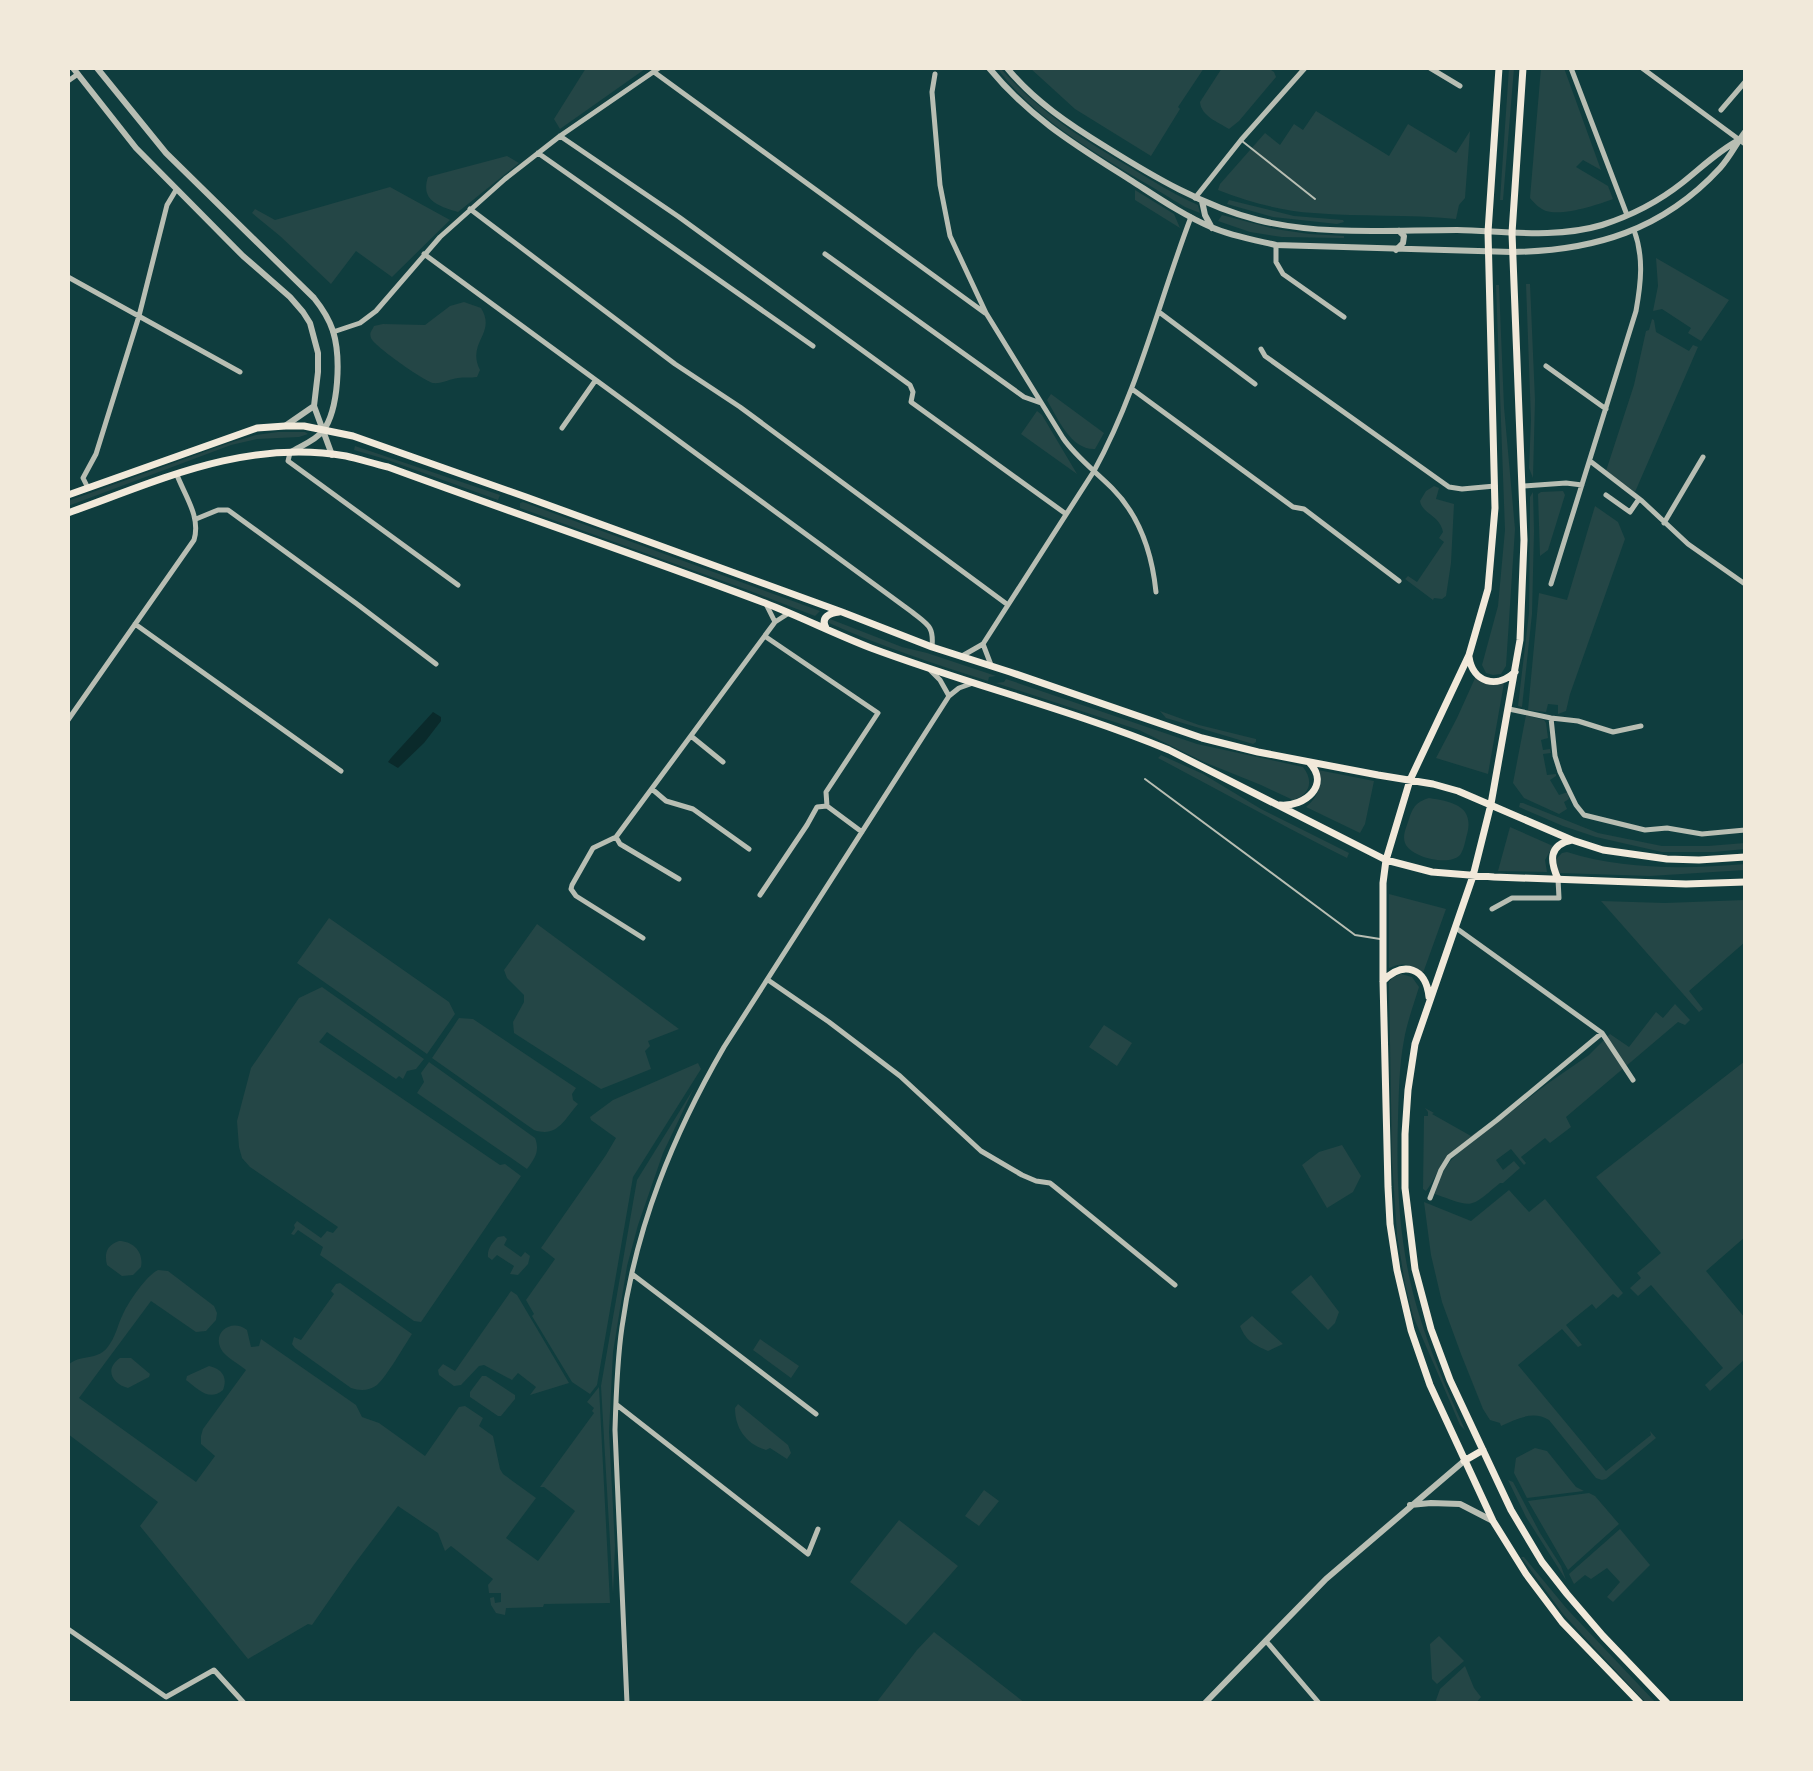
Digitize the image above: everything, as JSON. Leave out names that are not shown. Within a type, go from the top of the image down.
[{"type":"main road","points":[[1499,68],[1488,232],[1495,486],[1488,589],[1469,655],[1410,780],[1386,860],[1383,883],[1390,1224],[1411,1330],[1430,1385],[1493,1521],[1526,1574],[1562,1622],[1640,1703]]},
{"type":"main road","points":[[1523,68],[1512,233],[1523,486],[1520,640],[1491,804],[1473,876],[1415,1044],[1408,1090],[1404,1161],[1409,1226],[1415,1269],[1431,1329],[1450,1380],[1511,1510],[1542,1562],[1595,1627],[1667,1703]]},
{"type":"main road","points":[[68,495],[257,428],[304,426],[353,436],[517,493],[932,647],[1202,738],[1458,791],[1572,840],[1603,850],[1667,859],[1745,857]]},
{"type":"main road","points":[[68,513],[202,465],[233,458],[290,453],[347,456],[388,467],[765,603],[928,668],[1134,735],[1386,860],[1432,872],[1473,876],[1686,884],[1745,882]]},
{"type":"main road","points":[[510,512],[517,493]]},
{"type":"main road","points":[[827,630],[825,617],[830,613],[842,612]]},
{"type":"main road","points":[[1469,655],[1473,670],[1486,680],[1502,681],[1515,672]]},
{"type":"main road","points":[[1275,805],[1299,803],[1314,791],[1316,770],[1307,761]]},
{"type":"main road","points":[[1558,879],[1552,865],[1554,851],[1572,840]]},
{"type":"main road","points":[[1383,981],[1399,970],[1415,970],[1427,986],[1430,999]]},
{"type":"main road","points":[[1464,1461],[1483,1450]]},
{"type":"street","points":[[97,68],[155,141],[314,298],[326,314],[337,353],[332,416],[320,434],[290,453],[288,461],[458,585]]},
{"type":"street","points":[[989,68],[1012,95],[1044,124],[1191,217],[1245,239],[1276,245],[1512,252],[1576,248],[1614,238],[1661,216],[1699,188],[1742,142],[1745,132]]},
{"type":"street","points":[[1007,68],[1061,118],[1156,177],[1198,199],[1258,220],[1298,227],[1512,233],[1573,231],[1595,227],[1627,215],[1671,191],[1722,149],[1742,142]]},
{"type":"street","points":[[1198,199],[1241,140],[1305,68]]},
{"type":"street","points":[[1430,68],[1460,86]]},
{"type":"street","points":[[1551,584],[1640,290],[1640,250],[1634,230],[1571,68]]},
{"type":"street","points":[[1642,68],[1742,142]]},
{"type":"street","points":[[333,332],[369,317],[424,254],[470,209],[560,136],[657,70],[986,313]]},
{"type":"street","points":[[68,81],[76,71],[136,148],[243,256],[290,297],[310,323],[318,353],[314,406],[332,455]]},
{"type":"street","points":[[935,74],[932,92],[940,185],[950,236],[986,313],[1068,445],[1116,492],[1141,530],[1151,557],[1156,592]]},
{"type":"street","points":[[1721,110],[1745,82]]},
{"type":"street","points":[[560,136],[679,217],[910,385],[913,392],[911,402],[1066,514]]},
{"type":"street","points":[[538,153],[813,346]]},
{"type":"street","points":[[88,488],[83,478],[96,454],[139,316],[167,205],[176,190]]},
{"type":"street","points":[[191,205],[197,209],[207,206],[210,199],[208,194]]},
{"type":"street","points":[[1198,199],[1212,228]]},
{"type":"street","points":[[470,209],[664,356],[740,407],[1008,605]]},
{"type":"street","points":[[961,657],[983,644],[1110,443],[1132,389],[1191,217]]},
{"type":"street","points":[[1396,250],[1404,239],[1399,231]]},
{"type":"street","points":[[1276,245],[1276,262],[1283,274],[1344,317]]},
{"type":"street","points":[[424,254],[912,612],[933,632],[932,647]]},
{"type":"street","points":[[825,254],[1024,397],[1041,403]]},
{"type":"street","points":[[68,277],[240,372]]},
{"type":"street","points":[[1159,312],[1255,384]]},
{"type":"street","points":[[1261,349],[1265,356],[1449,487],[1495,486]]},
{"type":"street","points":[[1546,366],[1606,409]]},
{"type":"street","points":[[562,428],[595,381]]},
{"type":"street","points":[[1132,389],[1293,507],[1304,509],[1399,581]]},
{"type":"street","points":[[285,426],[314,406]]},
{"type":"street","points":[[1664,523],[1703,457]]},
{"type":"street","points":[[1590,461],[1639,499],[1688,544],[1745,584]]},
{"type":"street","points":[[68,720],[194,540],[196,519],[177,475]]},
{"type":"street","points":[[1523,486],[1582,485]]},
{"type":"street","points":[[1606,495],[1630,512],[1639,499]]},
{"type":"street","points":[[196,519],[218,510],[228,510],[436,664]]},
{"type":"street","points":[[765,603],[775,622]]},
{"type":"street","points":[[643,938],[576,896],[572,885],[593,848],[616,837],[775,622],[789,613]]},
{"type":"street","points":[[135,624],[341,771]]},
{"type":"street","points":[[766,637],[878,713],[826,792],[827,806]]},
{"type":"street","points":[[983,644],[992,667]]},
{"type":"street","points":[[928,668],[949,696]]},
{"type":"street","points":[[627,1703],[616,1404],[622,1328],[638,1247],[652,1201],[681,1127],[724,1047],[949,696],[973,683]]},
{"type":"street","points":[[1509,709],[1578,721],[1613,732],[1641,726]]},
{"type":"street","points":[[1551,718],[1560,772],[1584,815],[1645,830],[1667,828],[1702,834],[1745,830]]},
{"type":"street","points":[[691,736],[723,762]]},
{"type":"street","points":[[652,789],[666,801],[693,809],[749,849]]},
{"type":"street","points":[[760,895],[817,807],[827,806],[862,832]]},
{"type":"street","points":[[616,837],[620,844],[679,879]]},
{"type":"street","points":[[1492,909],[1512,898],[1559,898],[1558,879]]},
{"type":"street","points":[[1456,928],[1602,1033],[1633,1080]]},
{"type":"street","points":[[768,980],[900,1076],[981,1151],[1027,1177],[1050,1183],[1175,1285]]},
{"type":"street","points":[[1430,1198],[1449,1157],[1602,1033]]},
{"type":"street","points":[[632,1274],[816,1414]]},
{"type":"street","points":[[616,1404],[808,1554],[818,1529]]},
{"type":"street","points":[[1205,1703],[1326,1579],[1464,1461]]},
{"type":"street","points":[[1410,1505],[1460,1504],[1493,1521]]},
{"type":"street","points":[[68,1629],[166,1697],[214,1670],[244,1703]]},
{"type":"street","points":[[1265,1640],[1319,1703]]},
{"type":"lane","points":[[1241,140],[1315,199]]},
{"type":"lane","points":[[1145,779],[1355,935],[1383,939]]},
{"type":"shaded area","points":[[586,68],[645,69],[560,129],[554,119]]},
{"type":"shaded area","points":[[997,68],[1060,122],[1154,182],[1198,205],[1200,213],[1110,162],[1059,128],[1015,90]]},
{"type":"shaded area","points":[[1030,68],[1204,68],[1151,156],[1075,109]]},
{"type":"shaded area","points":[[1222,68],[1268,68],[1276,77],[1229,129],[1207,115],[1200,102]]},
{"type":"shaded area","points":[[1509,68],[1514,68],[1503,200],[1500,200]]},
{"type":"shaded area","points":[[1541,68],[1564,68],[1601,170],[1583,160],[1576,167],[1608,186],[1613,199],[1580,209],[1553,212],[1542,209],[1530,198]]},
{"type":"shaded area","points":[[1316,111],[1389,156],[1408,124],[1456,153],[1470,131],[1465,198],[1459,205],[1456,219],[1302,212],[1265,205],[1218,190],[1265,133],[1280,145],[1294,124],[1303,130]]},
{"type":"shaded area","points":[[507,156],[519,163],[458,212],[438,205],[429,197],[428,177]]},
{"type":"shaded area","points":[[390,187],[450,220],[392,277],[356,251],[331,284],[252,213],[255,209],[275,220]]},
{"type":"shaded area","points":[[1135,190],[1174,214],[1180,228],[1135,200]]},
{"type":"shaded area","points":[[1229,200],[1294,216],[1344,222],[1337,224],[1273,217],[1227,204]]},
{"type":"shaded area","points":[[1222,215],[1275,229],[1344,238],[1282,237],[1250,232],[1218,221]]},
{"type":"shaded area","points":[[1656,258],[1729,300],[1701,341],[1688,333],[1691,328],[1662,309],[1653,311],[1658,286]]},
{"type":"shaded area","points":[[1526,284],[1530,284],[1535,400],[1533,478],[1529,468],[1531,420]]},
{"type":"shaded area","points":[[1496,285],[1499,285],[1504,407],[1515,529],[1506,666],[1501,674],[1493,675],[1486,673],[1482,665],[1498,606],[1505,530]]},
{"type":"shaded area","points":[[464,302],[481,308],[485,317],[486,325],[476,352],[480,370],[477,377],[433,383],[400,363],[371,338],[374,326],[425,325],[450,306]]},
{"type":"shaded area","points":[[1652,319],[1656,332],[1689,351],[1693,345],[1698,347],[1635,492],[1606,471]]},
{"type":"shaded area","points":[[1051,394],[1104,433],[1095,449],[1079,444],[1066,432],[1047,400]]},
{"type":"shaded area","points":[[1037,411],[1042,415],[1077,474],[1021,434]]},
{"type":"shaded area","points":[[278,432],[308,434],[231,445],[68,506],[68,501],[229,443]]},
{"type":"shaded area","points":[[355,446],[500,495],[498,500],[354,450]]},
{"type":"shaded area","points":[[1434,486],[1439,488],[1436,499],[1454,504],[1446,596],[1433,600],[1405,579],[1408,576],[1417,582],[1444,542],[1439,538],[1443,532],[1441,526],[1420,501],[1426,491]]},
{"type":"shaded area","points":[[1563,491],[1565,495],[1548,550],[1540,556],[1538,494]]},
{"type":"shaded area","points":[[1533,492],[1532,614],[1522,707],[1518,706],[1529,613],[1530,497]]},
{"type":"shaded area","points":[[523,502],[820,611],[815,616],[520,508]]},
{"type":"shaded area","points":[[1595,506],[1618,522],[1625,539],[1566,711],[1558,714],[1558,705],[1548,704],[1546,712],[1528,710],[1539,593],[1567,600]]},
{"type":"shaded area","points":[[830,619],[902,647],[996,676],[989,677],[988,681],[928,661],[829,623]]},
{"type":"shaded area","points":[[1476,676],[1489,684],[1504,683],[1488,774],[1436,758]]},
{"type":"shaded area","points":[[1006,679],[1197,744],[1303,767],[1309,782],[1307,791],[1293,800],[1139,730],[996,683]]},
{"type":"shaded area","points":[[1160,711],[1199,725],[1256,739],[1256,742],[1253,744],[1166,718]]},
{"type":"shaded area","points":[[433,712],[441,717],[441,721],[424,743],[398,768],[388,762],[391,758]]},
{"type":"shaded area","points":[[1526,715],[1546,723],[1548,738],[1541,740],[1543,750],[1550,749],[1551,753],[1543,754],[1547,775],[1556,774],[1550,780],[1559,795],[1568,792],[1569,799],[1564,802],[1567,809],[1559,814],[1524,798],[1513,783]]},
{"type":"shaded area","points":[[1161,755],[1203,774],[1261,809],[1349,853],[1347,858],[1158,758]]},
{"type":"shaded area","points":[[1318,770],[1374,781],[1365,824],[1360,833],[1306,807],[1318,791]]},
{"type":"shaded area","points":[[1429,798],[1455,804],[1466,813],[1468,828],[1465,842],[1455,859],[1430,859],[1414,852],[1405,843],[1404,834],[1412,811],[1418,803]]},
{"type":"shaded area","points":[[1520,803],[1598,833],[1662,846],[1745,843],[1745,849],[1662,852],[1563,826],[1519,807]]},
{"type":"shaded area","points":[[1510,827],[1553,846],[1545,860],[1547,872],[1498,871]]},
{"type":"shaded area","points":[[1567,852],[1633,865],[1700,867],[1745,864],[1745,870],[1650,876],[1560,873],[1555,860]]},
{"type":"shaded area","points":[[1389,894],[1446,909],[1423,973],[1407,965],[1389,968]]},
{"type":"shaded area","points":[[1745,900],[1745,942],[1689,991],[1703,1009],[1699,1012],[1601,901],[1665,903]]},
{"type":"shaded area","points":[[329,918],[449,1002],[455,1014],[427,1054],[297,963]]},
{"type":"shaded area","points":[[537,924],[679,1029],[648,1041],[650,1046],[645,1051],[651,1069],[601,1089],[514,1033],[513,1022],[524,1002],[524,995],[507,978],[504,970]]},
{"type":"shaded area","points":[[1401,974],[1412,977],[1419,987],[1405,1033],[1401,1060],[1398,1168],[1403,1240],[1423,1326],[1465,1430],[1460,1425],[1413,1316],[1397,1235],[1392,1161],[1389,982]]},
{"type":"shaded area","points":[[322,987],[424,1059],[416,1069],[407,1071],[403,1079],[399,1076],[396,1079],[327,1032],[319,1042],[500,1165],[505,1164],[521,1176],[421,1322],[414,1321],[320,1255],[323,1247],[298,1230],[291,1234],[297,1221],[321,1238],[327,1231],[333,1233],[338,1227],[250,1167],[242,1158],[237,1121],[251,1068],[299,998]]},
{"type":"shaded area","points":[[1675,1004],[1690,1020],[1685,1025],[1678,1022],[1566,1117],[1571,1127],[1550,1143],[1545,1138],[1521,1157],[1526,1163],[1524,1165],[1511,1149],[1496,1160],[1503,1170],[1514,1161],[1520,1168],[1503,1183],[1470,1204],[1435,1194],[1444,1171],[1459,1152],[1589,1055],[1610,1034],[1629,1047],[1656,1012],[1663,1018]]},
{"type":"shaded area","points":[[459,1018],[473,1019],[576,1088],[572,1094],[578,1104],[559,1126],[549,1132],[534,1130],[432,1058]]},
{"type":"shaded area","points":[[1104,1025],[1132,1043],[1117,1066],[1089,1047]]},
{"type":"shaded area","points":[[1745,1061],[1745,1237],[1706,1271],[1745,1318],[1745,1359],[1710,1391],[1705,1385],[1723,1368],[1651,1285],[1638,1296],[1630,1288],[1641,1278],[1637,1273],[1661,1253],[1596,1177]]},
{"type":"shaded area","points":[[429,1062],[535,1138],[536,1154],[527,1169],[417,1093],[424,1082],[421,1073]]},
{"type":"shaded area","points":[[698,1063],[701,1069],[633,1177],[597,1385],[590,1394],[572,1382],[532,1316],[534,1314],[526,1300],[555,1259],[541,1248],[616,1138],[590,1117],[613,1100]]},
{"type":"shaded area","points":[[694,1088],[663,1153],[638,1225],[627,1266],[613,1352],[609,1432],[615,1546],[613,1594],[601,1386],[637,1180]]},
{"type":"shaded area","points":[[1425,1108],[1471,1136],[1480,1131],[1451,1153],[1426,1191],[1423,1189],[1424,1116],[1428,1116]]},
{"type":"shaded area","points":[[1342,1145],[1361,1176],[1353,1192],[1327,1208],[1302,1165],[1319,1152]]},
{"type":"shaded area","points":[[1509,1190],[1529,1212],[1545,1199],[1623,1293],[1618,1298],[1613,1294],[1596,1309],[1592,1304],[1566,1325],[1582,1345],[1578,1347],[1562,1329],[1518,1365],[1606,1471],[1651,1435],[1650,1431],[1656,1438],[1606,1479],[1596,1478],[1549,1420],[1531,1416],[1501,1426],[1490,1420],[1442,1302],[1431,1255],[1424,1202],[1471,1221]]},
{"type":"shaded area","points":[[498,1237],[507,1239],[504,1245],[521,1257],[525,1252],[530,1256],[528,1264],[518,1275],[510,1274],[514,1266],[497,1255],[492,1260],[488,1257],[492,1244]]},
{"type":"shaded area","points":[[119,1241],[129,1243],[139,1252],[141,1267],[133,1275],[122,1276],[107,1265],[107,1250]]},
{"type":"shaded area","points":[[158,1270],[168,1271],[214,1306],[216,1320],[206,1331],[196,1332],[151,1301],[79,1398],[196,1482],[215,1456],[201,1444],[203,1429],[246,1370],[223,1352],[219,1337],[230,1326],[241,1327],[247,1330],[251,1347],[259,1346],[261,1339],[356,1405],[362,1417],[379,1423],[425,1456],[459,1407],[465,1406],[483,1418],[479,1426],[493,1436],[503,1474],[536,1498],[506,1538],[538,1561],[575,1511],[540,1487],[594,1413],[594,1408],[587,1402],[599,1387],[610,1603],[544,1604],[543,1607],[506,1608],[505,1615],[496,1613],[490,1598],[494,1597],[495,1603],[501,1602],[501,1593],[489,1593],[488,1585],[493,1579],[451,1546],[445,1551],[438,1533],[398,1506],[312,1625],[308,1624],[248,1659],[140,1526],[158,1502],[68,1434],[68,1365],[98,1355],[107,1348],[134,1296]]},
{"type":"shaded area","points":[[1311,1275],[1339,1312],[1328,1330],[1291,1292]]},
{"type":"shaded area","points":[[340,1283],[412,1334],[381,1381],[368,1389],[351,1388],[292,1344],[294,1337],[301,1340],[334,1294],[331,1291]]},
{"type":"shaded area","points":[[511,1291],[517,1295],[569,1383],[530,1395],[536,1387],[518,1373],[512,1380],[484,1365],[479,1366],[461,1385],[454,1386],[439,1375],[438,1370],[443,1364],[455,1371]]},
{"type":"shaded area","points":[[1252,1316],[1283,1344],[1268,1351],[1251,1342],[1240,1326]]},
{"type":"shaded area","points":[[760,1339],[799,1366],[791,1378],[753,1350]]},
{"type":"shaded area","points":[[120,1358],[131,1358],[150,1374],[149,1377],[128,1388],[118,1383],[111,1371]]},
{"type":"shaded area","points":[[209,1366],[220,1371],[225,1381],[223,1390],[213,1395],[204,1393],[186,1380],[187,1376]]},
{"type":"shaded area","points":[[482,1376],[515,1395],[501,1416],[470,1397],[470,1392]]},
{"type":"shaded area","points":[[738,1404],[788,1445],[791,1453],[787,1459],[747,1439],[737,1422],[735,1408]]},
{"type":"shaded area","points":[[1535,1448],[1547,1451],[1576,1487],[1584,1491],[1527,1498],[1514,1473],[1516,1458]]},
{"type":"shaded area","points":[[1508,1480],[1513,1482],[1566,1580],[1526,1517]]},
{"type":"shaded area","points":[[984,1490],[999,1501],[979,1526],[965,1516]]},
{"type":"shaded area","points":[[1589,1493],[1619,1524],[1568,1570],[1528,1501]]},
{"type":"shaded area","points":[[899,1520],[958,1566],[906,1625],[850,1582]]},
{"type":"shaded area","points":[[1620,1529],[1650,1565],[1613,1602],[1607,1597],[1620,1582],[1607,1568],[1591,1579],[1585,1575],[1574,1584],[1569,1574]]},
{"type":"shaded area","points":[[1521,1557],[1656,1703],[1646,1703],[1563,1614]]},
{"type":"shaded area","points":[[934,1632],[1025,1703],[876,1703]]},
{"type":"shaded area","points":[[1439,1636],[1464,1661],[1437,1684],[1432,1679],[1430,1644]]},
{"type":"shaded area","points":[[1465,1666],[1481,1697],[1476,1703],[1435,1703],[1440,1689]]}]
